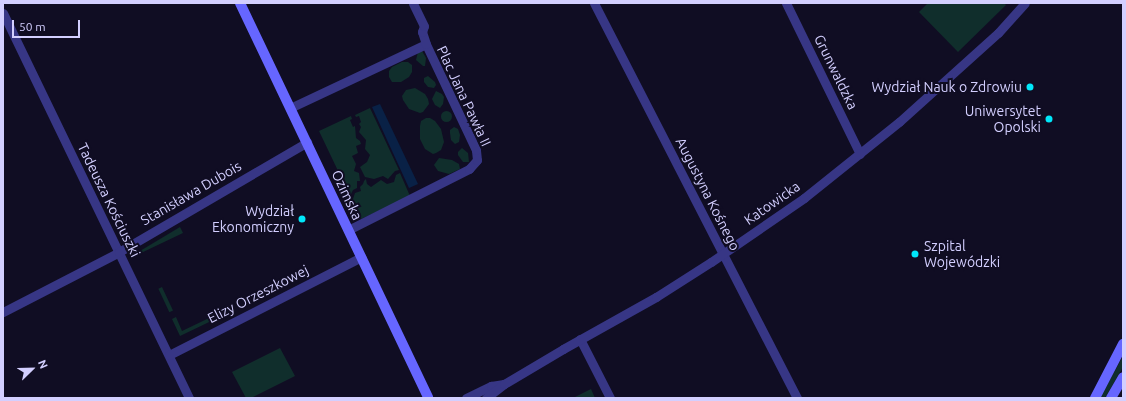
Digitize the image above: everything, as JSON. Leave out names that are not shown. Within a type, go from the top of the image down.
[{"type":"main road","name":"Ozimska","points":[[240,3],[428,398]]},
{"type":"main road","points":[[1095,398],[1123,344]]},
{"type":"main road","points":[[1111,398],[1123,378]]},
{"type":"street","points":[[413,3],[424,26],[422,32],[426,44]]},
{"type":"street","name":"Augustyna Kośnego","points":[[594,3],[797,398]]},
{"type":"street","name":"Grunwaldzka","points":[[786,3],[860,154]]},
{"type":"street","name":"Katowicka","points":[[486,398],[504,384],[656,296],[723,254],[804,198],[860,154],[966,62],[1026,3]]},
{"type":"street","name":"Tadeusza Kościuszki","points":[[3,13],[190,398]]},
{"type":"street","name":"Plac Jana Pawła II","points":[[290,108],[426,44],[478,155],[473,166],[348,230]]},
{"type":"street","name":"Stanisława Dubois","points":[[3,312],[119,252],[307,142]]},
{"type":"street","name":"Elizy Orzeszkowej","points":[[169,355],[361,257]]},
{"type":"street","points":[[580,339],[610,398]]},
{"type":"street","name":"Katowicka","points":[[466,398],[491,386],[504,384]]},
{"type":"green space","points":[[928,3],[1004,3],[1006,5],[958,52],[919,12]]},
{"type":"green space","points":[[422,51],[426,58],[425,66],[416,60],[418,52]]},
{"type":"green space","points":[[402,62],[408,62],[412,65],[412,72],[409,77],[401,82],[392,82],[389,77],[389,71],[392,67]]},
{"type":"green space","points":[[428,76],[435,82],[436,85],[434,88],[428,87],[424,82],[424,78]]},
{"type":"green space","points":[[415,88],[425,94],[429,104],[423,112],[420,113],[409,109],[402,96],[406,90]]},
{"type":"green space","points":[[436,91],[444,97],[443,104],[440,108],[435,105],[432,99]]},
{"type":"green space","points":[[370,108],[399,170],[395,171],[388,179],[383,176],[374,179],[365,177],[360,167],[367,162],[370,155],[365,149],[366,140],[359,132],[361,127],[359,124],[361,122],[359,116],[356,117],[355,115]]},
{"type":"green space","points":[[446,110],[450,112],[452,116],[450,120],[446,122],[442,120],[440,116],[442,112]]},
{"type":"green space","points":[[351,116],[352,119],[350,120],[353,127],[355,126],[356,138],[361,144],[356,146],[358,153],[352,156],[356,164],[354,171],[359,173],[360,181],[357,181],[357,188],[353,190],[350,196],[319,131]]},
{"type":"green space","points":[[426,118],[430,118],[435,121],[441,129],[444,142],[441,150],[433,154],[425,149],[420,139],[421,121]]},
{"type":"green space","points":[[454,127],[458,129],[460,135],[459,142],[455,144],[451,140],[450,133],[450,130]]},
{"type":"green space","points":[[462,148],[468,153],[469,162],[463,162],[458,155],[458,152]]},
{"type":"green space","points":[[439,158],[452,160],[459,164],[460,169],[449,174],[438,171],[434,165]]},
{"type":"green space","points":[[400,173],[410,196],[361,219],[352,202],[355,193],[361,191],[360,187],[364,181],[366,179],[367,184],[371,187],[381,180],[387,184],[394,182],[396,175]]},
{"type":"green space","points":[[180,227],[183,233],[141,253],[140,251]]},
{"type":"green space","points":[[162,287],[173,311],[169,312],[158,289]]},
{"type":"green space","points":[[228,309],[230,312],[180,336],[172,319],[176,317],[182,331]]},
{"type":"green space","points":[[280,348],[295,376],[251,398],[246,398],[232,372]]},
{"type":"green space","points":[[1123,356],[1123,367],[1105,398],[1100,398]]},
{"type":"green space","points":[[591,389],[595,398],[573,398]]},
{"type":"water","points":[[380,104],[418,184],[409,188],[372,107]]},
{"type":"place","name":"Wydział Nauk o Zdrowiu","points":[[1030,87]]},
{"type":"place","name":"Uniwersytet Opolski","points":[[1049,119]]},
{"type":"place","name":"Wydział Ekonomiczny","points":[[302,219]]},
{"type":"place","name":"Szpital Wojewódzki","points":[[915,254]]}]
